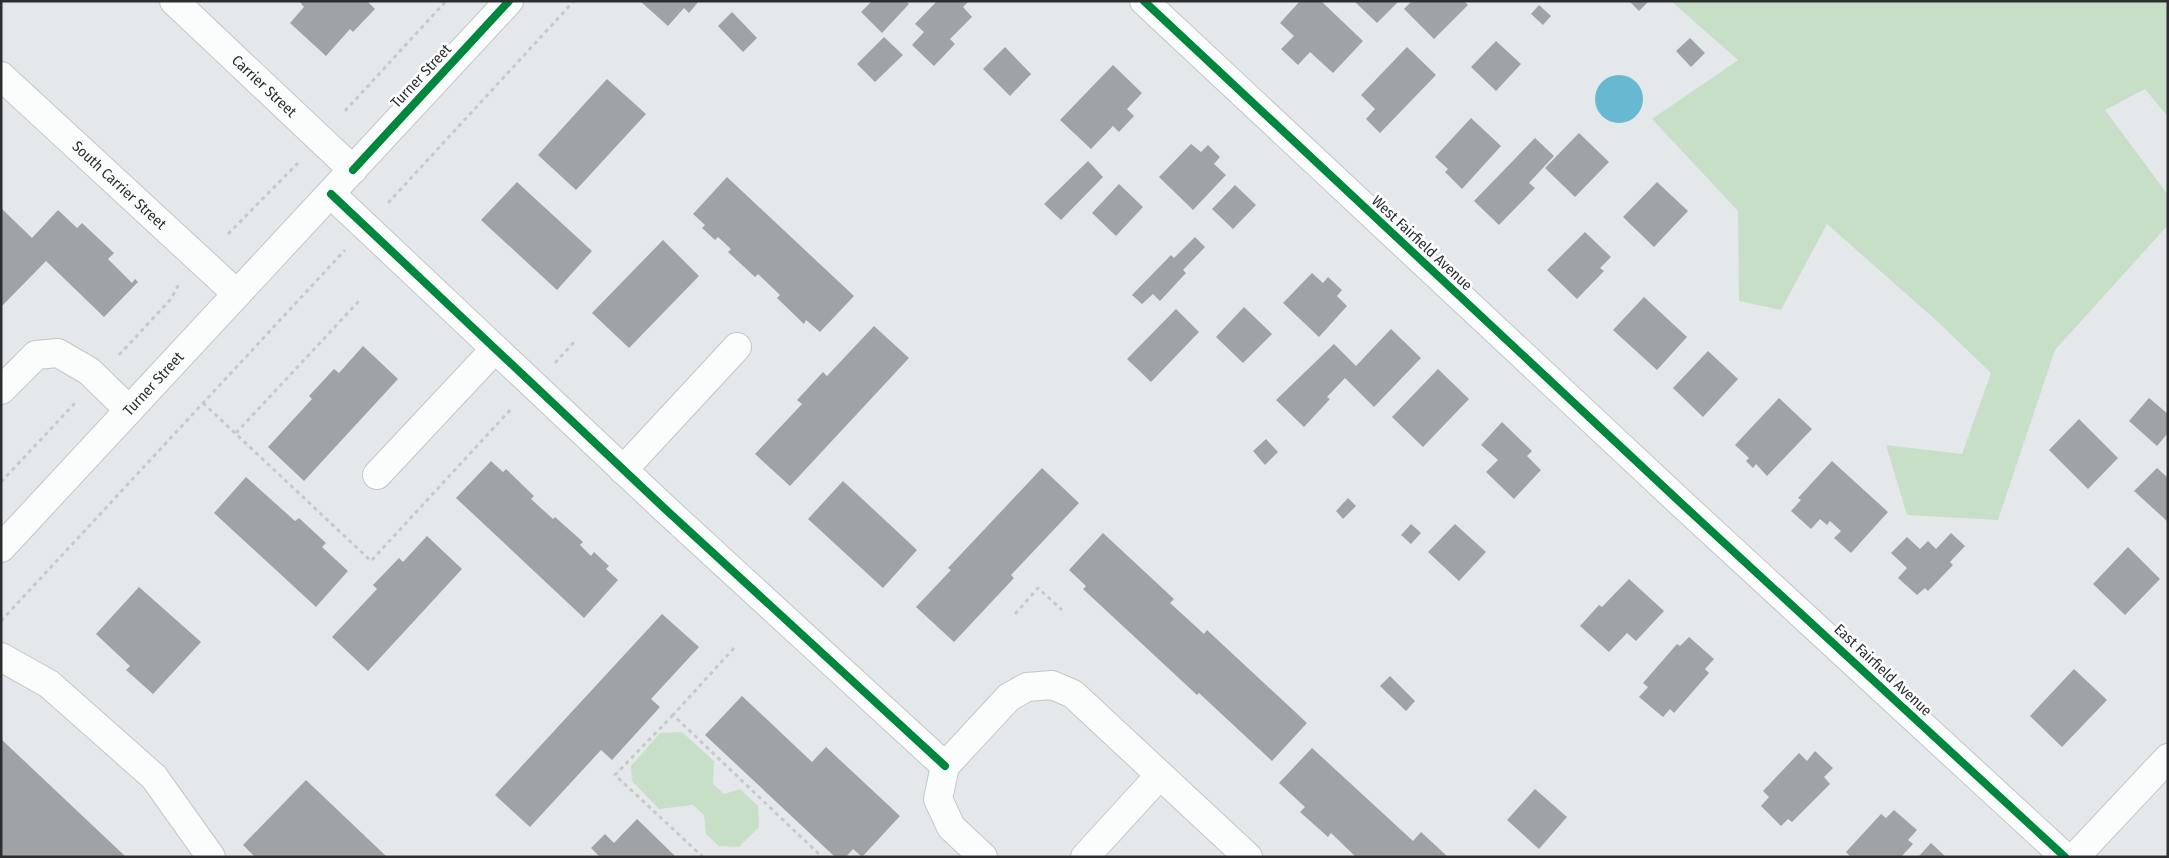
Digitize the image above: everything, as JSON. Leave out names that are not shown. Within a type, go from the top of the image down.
[{"type":"street","name":"Carrier Street","points":[[174,1],[353,170]]},
{"type":"street","name":"Turner Street","points":[[4,537],[129,410],[508,1]]},
{"type":"street","name":"West Fairfield Avenue","points":[[1144,1],[1682,504]]},
{"type":"street","name":"South Carrier Street","points":[[1,76],[238,294]]},
{"type":"street","points":[[330,194],[623,470],[945,766]]},
{"type":"street","points":[[623,470],[737,347]]},
{"type":"street","points":[[377,475],[494,350]]},
{"type":"street","points":[[1,390],[36,355],[58,353],[89,371],[129,410]]},
{"type":"street","name":"East Fairfield Avenue","points":[[1682,504],[2065,857]]},
{"type":"street","points":[[1,657],[48,684],[154,777],[211,857]]},
{"type":"street","points":[[983,857],[951,827],[938,799],[945,766],[1009,697],[1028,687],[1052,685],[1073,694],[1248,857]]},
{"type":"street","points":[[2075,857],[2168,758]]},
{"type":"street","points":[[1084,857],[1160,775]]},
{"type":"path","points":[[345,111],[446,1]]},
{"type":"path","points":[[1,621],[574,1]]},
{"type":"path","points":[[228,234],[299,162]]},
{"type":"path","points":[[236,433],[358,301]]},
{"type":"path","points":[[1015,614],[1038,588],[1062,610]]},
{"type":"path","points":[[702,857],[615,775],[734,648]]},
{"type":"path","points":[[673,715],[822,857]]},
{"type":"green space","points":[[1671,1],[2168,1],[2168,117],[2145,89],[2105,110],[2168,195],[2168,225],[2055,350],[1998,520],[1907,515],[1886,445],[1962,454],[1991,373],[1938,322],[1827,224],[1781,310],[1739,301],[1738,211],[1652,119],[1738,60]]},
{"type":"green space","points":[[682,732],[714,761],[713,784],[724,794],[740,789],[758,806],[759,827],[739,847],[719,846],[706,834],[704,815],[693,805],[659,809],[632,781],[631,766],[660,733]]},
{"type":"water","points":[[1619,75],[1628,77],[1636,82],[1641,90],[1643,99],[1641,108],[1636,116],[1628,121],[1619,123],[1610,121],[1602,116],[1597,108],[1595,99],[1597,90],[1602,82],[1610,77]]},
{"type":"building","points":[[299,1],[367,1],[375,9],[353,32],[350,29],[326,56],[290,23],[304,7]]},
{"type":"building","points":[[640,1],[699,1],[689,13],[684,8],[668,26]]},
{"type":"building","points":[[872,1],[906,1],[909,4],[882,33],[861,12]]},
{"type":"building","points":[[937,1],[969,1],[963,7],[972,17],[950,39],[955,44],[934,66],[912,45],[924,32],[915,24]]},
{"type":"building","points":[[1300,1],[1321,1],[1363,41],[1333,73],[1310,52],[1298,65],[1281,49],[1294,36],[1280,23]]},
{"type":"building","points":[[1354,1],[1399,1],[1377,23]]},
{"type":"building","points":[[1412,1],[1464,1],[1468,5],[1434,39],[1404,9]]},
{"type":"building","points":[[1629,1],[1649,1],[1639,11]]},
{"type":"building","points":[[1539,5],[1551,16],[1543,25],[1531,14]]},
{"type":"building","points":[[732,12],[757,38],[743,52],[718,26]]},
{"type":"building","points":[[884,37],[903,55],[875,82],[857,64]]},
{"type":"building","points":[[1690,38],[1705,53],[1691,67],[1676,51]]},
{"type":"building","points":[[1496,41],[1521,64],[1496,91],[1471,67]]},
{"type":"building","points":[[1005,47],[1031,74],[1010,96],[983,69]]},
{"type":"building","points":[[1407,47],[1436,75],[1380,133],[1366,119],[1375,109],[1361,95]]},
{"type":"building","points":[[1113,65],[1142,93],[1127,109],[1134,116],[1119,132],[1113,126],[1091,149],[1060,120]]},
{"type":"building","points":[[607,79],[646,114],[576,190],[538,155]]},
{"type":"building","points":[[1471,118],[1501,146],[1462,189],[1445,172],[1448,169],[1435,157]]},
{"type":"building","points":[[1579,133],[1609,162],[1575,197],[1545,168]]},
{"type":"building","points":[[1535,138],[1554,156],[1529,183],[1535,188],[1499,225],[1474,201]]},
{"type":"building","points":[[1191,144],[1201,152],[1208,145],[1220,157],[1214,164],[1226,175],[1193,210],[1159,177]]},
{"type":"building","points":[[1088,161],[1103,177],[1061,220],[1044,204]]},
{"type":"building","points":[[727,177],[854,296],[820,332],[806,320],[804,324],[777,298],[780,295],[758,274],[755,277],[728,252],[731,249],[718,237],[715,240],[702,228],[705,225],[693,214]]},
{"type":"building","points":[[517,182],[592,251],[557,290],[481,220]]},
{"type":"building","points":[[1657,182],[1688,211],[1654,247],[1623,217]]},
{"type":"building","points":[[1119,184],[1143,207],[1116,236],[1092,213]]},
{"type":"building","points":[[1235,185],[1256,205],[1233,229],[1212,209]]},
{"type":"building","points":[[1,208],[32,238],[58,210],[77,228],[82,223],[114,253],[108,259],[132,283],[135,279],[138,282],[104,317],[46,261],[1,307]]},
{"type":"building","points":[[1585,232],[1611,257],[1600,268],[1604,271],[1577,299],[1547,270]]},
{"type":"building","points":[[1195,237],[1205,247],[1183,270],[1186,273],[1160,301],[1153,294],[1142,304],[1132,295],[1171,255],[1174,258]]},
{"type":"building","points":[[663,240],[699,276],[629,348],[592,313]]},
{"type":"building","points":[[1312,273],[1323,283],[1328,277],[1342,290],[1337,296],[1347,306],[1319,337],[1283,303]]},
{"type":"building","points":[[1644,297],[1687,337],[1657,370],[1613,330]]},
{"type":"building","points":[[1244,307],[1272,334],[1243,363],[1216,337]]},
{"type":"building","points":[[1176,309],[1199,332],[1151,382],[1127,359]]},
{"type":"building","points":[[874,326],[909,358],[790,486],[755,454],[802,404],[797,400],[823,372],[827,376]]},
{"type":"building","points":[[1391,329],[1421,358],[1374,407],[1345,378],[1327,397],[1330,399],[1304,427],[1276,400],[1334,344],[1356,366]]},
{"type":"building","points":[[363,346],[398,379],[304,481],[268,447],[312,399],[309,396],[334,369],[339,373]]},
{"type":"building","points":[[1708,351],[1738,379],[1703,417],[1673,388]]},
{"type":"building","points":[[1438,369],[1469,399],[1423,447],[1392,417]]},
{"type":"building","points":[[1779,398],[1812,429],[1767,476],[1756,464],[1753,468],[1746,461],[1749,458],[1735,445]]},
{"type":"building","points":[[2149,398],[2168,414],[2168,433],[2157,446],[2129,421]]},
{"type":"building","points":[[2079,419],[2118,458],[2088,489],[2049,450]]},
{"type":"building","points":[[1502,422],[1532,451],[1527,456],[1541,470],[1514,499],[1486,472],[1498,460],[1481,445]]},
{"type":"building","points":[[1266,439],[1278,452],[1265,465],[1253,451]]},
{"type":"building","points":[[491,461],[503,472],[506,469],[534,496],[531,499],[583,542],[580,545],[591,556],[594,552],[609,566],[606,569],[618,580],[584,618],[456,498]]},
{"type":"building","points":[[1832,461],[1888,512],[1851,553],[1834,538],[1841,531],[1830,521],[1827,525],[1820,519],[1811,529],[1791,511],[1801,500],[1798,498]]},
{"type":"building","points":[[1042,468],[1079,503],[1011,575],[1014,578],[954,642],[916,607],[951,570],[948,568]]},
{"type":"building","points":[[2157,468],[2168,478],[2168,522],[2134,491]]},
{"type":"building","points":[[246,477],[295,521],[299,518],[326,543],[322,547],[348,571],[316,607],[214,513]]},
{"type":"building","points":[[843,481],[917,550],[883,588],[808,519]]},
{"type":"building","points":[[1348,498],[1356,506],[1343,519],[1336,511]]},
{"type":"building","points":[[1411,524],[1421,533],[1411,544],[1401,535]]},
{"type":"building","points":[[1455,524],[1486,552],[1459,581],[1428,552]]},
{"type":"building","points":[[1103,533],[1174,599],[1170,603],[1204,634],[1207,630],[1307,723],[1272,761],[1199,693],[1197,695],[1083,589],[1086,586],[1069,570]]},
{"type":"building","points":[[1951,533],[1965,546],[1950,562],[1953,565],[1928,591],[1925,588],[1917,595],[1898,578],[1907,568],[1891,553],[1907,537],[1920,549],[1928,541],[1936,549]]},
{"type":"building","points":[[427,536],[462,569],[368,671],[332,637],[377,589],[373,585],[399,558],[403,562]]},
{"type":"building","points":[[2128,547],[2160,579],[2125,615],[2093,584]]},
{"type":"building","points":[[1629,579],[1664,611],[1636,641],[1627,633],[1609,652],[1580,626],[1599,605],[1602,607]]},
{"type":"building","points":[[139,587],[201,642],[153,694],[126,670],[130,666],[96,634]]},
{"type":"building","points":[[662,614],[699,647],[651,699],[660,707],[612,760],[601,750],[530,827],[495,795]]},
{"type":"building","points":[[1689,637],[1714,659],[1705,669],[1709,673],[1674,713],[1670,709],[1663,717],[1639,697],[1648,687],[1643,683],[1677,644],[1680,646]]},
{"type":"building","points":[[2074,669],[2107,700],[2062,747],[2030,716]]},
{"type":"building","points":[[1390,676],[1415,701],[1406,711],[1380,686]]},
{"type":"building","points":[[742,696],[812,762],[826,747],[900,816],[862,857],[853,849],[846,857],[835,857],[705,735]]},
{"type":"building","points":[[1,739],[126,857],[1,857]]},
{"type":"building","points":[[1312,748],[1413,841],[1421,832],[1448,857],[1356,857],[1331,833],[1328,837],[1300,812],[1305,807],[1279,783]]},
{"type":"building","points":[[1815,751],[1833,768],[1824,777],[1830,784],[1792,822],[1788,819],[1781,826],[1761,806],[1769,797],[1763,791],[1799,753],[1807,761]]},
{"type":"building","points":[[306,780],[387,857],[255,857],[243,845]]},
{"type":"building","points":[[1535,789],[1567,817],[1539,849],[1507,820]]},
{"type":"building","points":[[1894,810],[1917,830],[1908,840],[1913,844],[1901,857],[1851,857],[1846,852],[1881,814],[1886,818]]},
{"type":"building","points":[[637,819],[676,857],[600,857],[591,848],[605,834],[614,843]]},
{"type":"building","points":[[1931,843],[1946,857],[1918,857]]},
{"type":"cycle path","points":[[353,170],[509,1]]},
{"type":"cycle path","points":[[1144,1],[1682,504],[2065,857]]},
{"type":"cycle path","points":[[331,194],[663,507],[945,766]]}]
